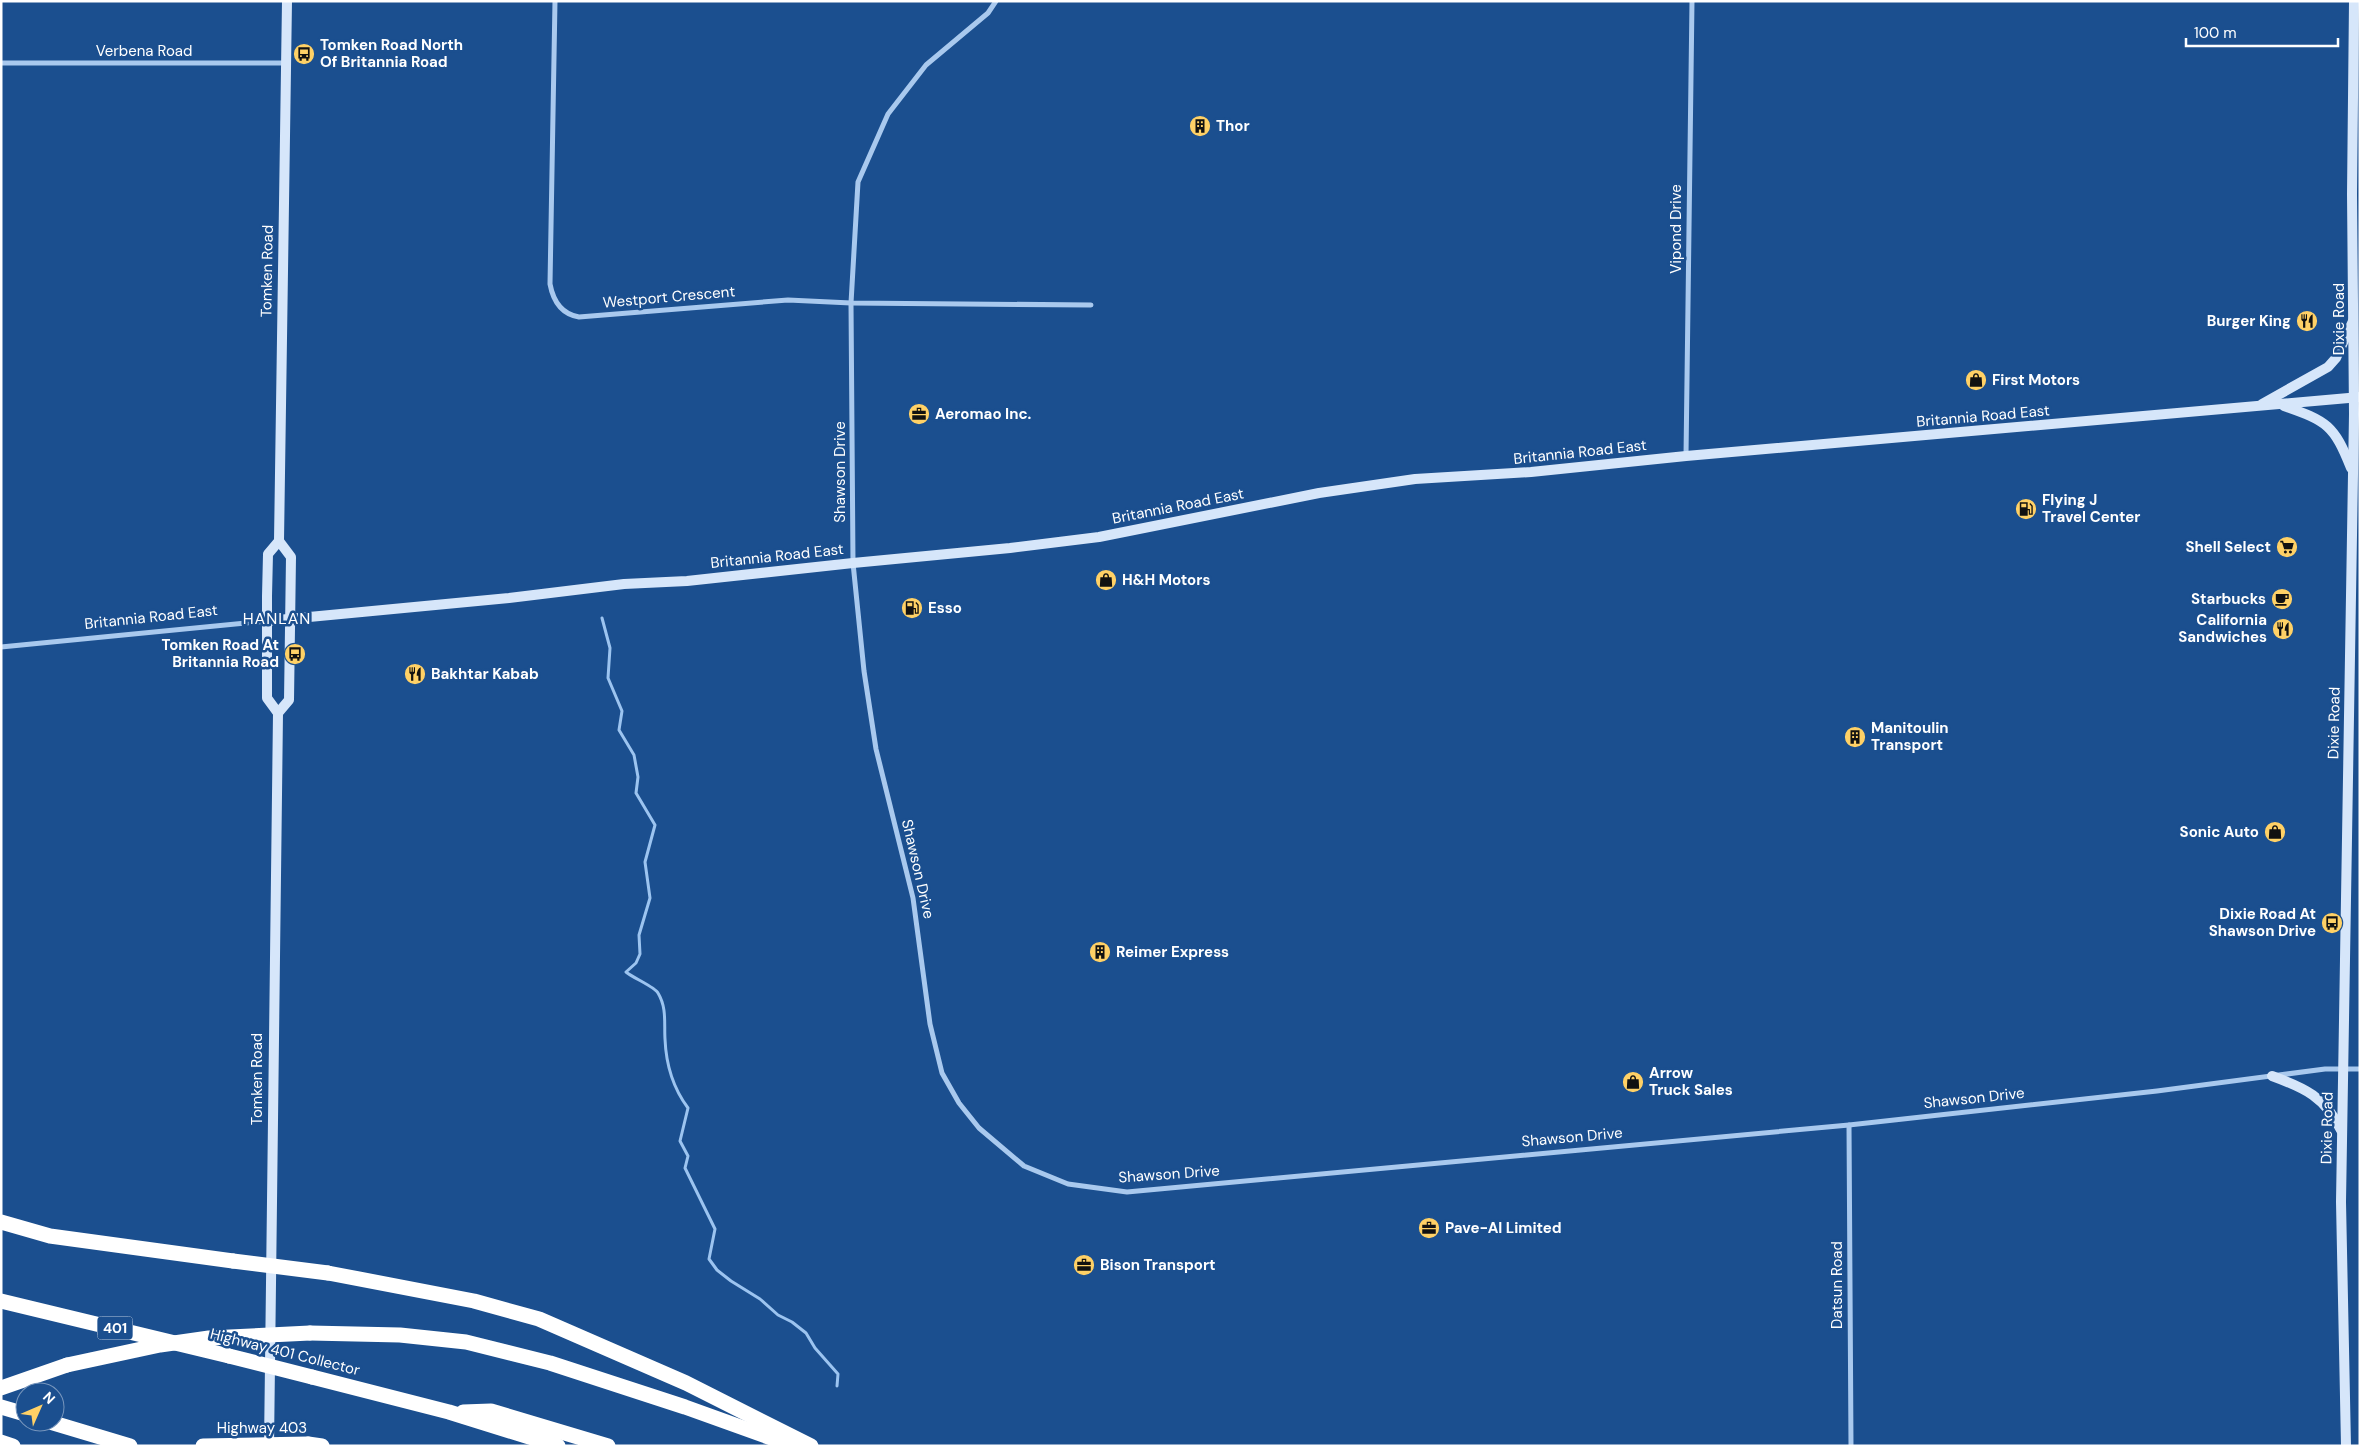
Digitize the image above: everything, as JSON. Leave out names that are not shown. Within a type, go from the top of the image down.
[{"type":"highway","points":[[1,1222],[50,1236],[328,1273],[474,1301],[539,1318],[686,1383],[810,1446]]},
{"type":"highway","name":"Highway 401 Collector","points":[[1,1301],[449,1412],[558,1446]]},
{"type":"highway","points":[[1,1388],[67,1365],[160,1345],[208,1338],[310,1333],[400,1335],[466,1342],[550,1363],[685,1407],[794,1446]]},
{"type":"highway","points":[[1,1407],[15,1411]]},
{"type":"highway","points":[[449,1412],[491,1412],[608,1446]]},
{"type":"highway","points":[[65,1426],[130,1446]]},
{"type":"highway","points":[[1,1442],[13,1446]]},
{"type":"highway","name":"Highway 403","points":[[203,1446],[315,1445]]},
{"type":"main road","name":"Tomken Road","points":[[278,713],[289,700],[291,558],[279,541],[287,1]]},
{"type":"main road","name":"Dixie Road","points":[[2346,1446],[2341,1202],[2353,473],[2357,398],[2352,194],[2354,1]]},
{"type":"main road","points":[[2258,406],[2328,367],[2336,358],[2354,318]]},
{"type":"main road","name":"Britannia Road East","points":[[267,621],[624,584],[687,581],[1099,537],[1313,494],[1415,479],[1531,472],[1686,456],[2357,398]]},
{"type":"main road","points":[[2281,404],[2317,418],[2330,427],[2340,441],[2353,473]]},
{"type":"main road","name":"Tomken Road","points":[[270,1446],[274,936],[278,713],[267,698],[267,621],[268,554],[279,541]]},
{"type":"main road","points":[[2272,1076],[2317,1097],[2327,1107],[2342,1131]]},
{"type":"street","name":"Westport Crescent","points":[[555,1],[550,284],[554,298],[562,309],[579,317],[788,300],[851,303],[1091,305]]},
{"type":"street","name":"Shawson Drive","points":[[996,1],[988,13],[926,65],[888,114],[858,182],[851,303],[853,562],[864,671],[875,744],[913,898],[930,1024],[942,1073],[959,1103],[980,1128],[1024,1166],[1068,1184],[1127,1192],[1849,1124],[2325,1069],[2360,1069]]},
{"type":"street","name":"Vipond Drive","points":[[1686,456],[1692,1]]},
{"type":"street","name":"Verbena Road","points":[[1,63],[286,64]]},
{"type":"street","name":"Britannia Road East","points":[[1,648],[267,621]]},
{"type":"street","name":"Datsun Road","points":[[1849,1124],[1851,1446]]},
{"type":"waterway","points":[[602,618],[610,648],[608,678],[622,711],[619,730],[634,755],[638,777],[636,793],[655,825],[645,862],[650,898],[639,935],[640,954],[636,963],[626,972],[656,991],[663,1004],[669,1067],[674,1084],[688,1108],[680,1141],[688,1156],[685,1168],[715,1229],[709,1259],[717,1270],[731,1281],[760,1299],[778,1315],[792,1322],[806,1333],[815,1348],[838,1374],[837,1386]]},
{"type":"place","name":"Tomken Road North Of Britannia Road","points":[[304,54]]},
{"type":"place","name":"Thor","points":[[1200,126]]},
{"type":"place","name":"Burger King","points":[[2307,321]]},
{"type":"place","name":"First Motors","points":[[1976,380]]},
{"type":"place","name":"Aeromao Inc.","points":[[919,414]]},
{"type":"place","name":"Flying J Travel Center","points":[[2026,509]]},
{"type":"place","name":"Shell Select","points":[[2287,547]]},
{"type":"place","name":"H&H Motors","points":[[1106,580]]},
{"type":"place","name":"Starbucks","points":[[2282,599]]},
{"type":"place","name":"Esso","points":[[912,608]]},
{"type":"place","name":"California Sandwiches","points":[[2283,629]]},
{"type":"place","name":"Tomken Road At Britannia Road","points":[[295,654]]},
{"type":"place","name":"Bakhtar Kabab","points":[[415,674]]},
{"type":"place","name":"Manitoulin Transport","points":[[1855,737]]},
{"type":"place","name":"Sonic Auto","points":[[2275,832]]},
{"type":"place","name":"Dixie Road At Shawson Drive","points":[[2332,923]]},
{"type":"place","name":"Reimer Express","points":[[1100,952]]},
{"type":"place","name":"Arrow Truck Sales","points":[[1633,1082]]},
{"type":"place","name":"Pave-Al Limited","points":[[1429,1228]]},
{"type":"place","name":"Bison Transport","points":[[1084,1265]]},
{"type":"district","name":"HANLAN","points":[[277,618]]}]
